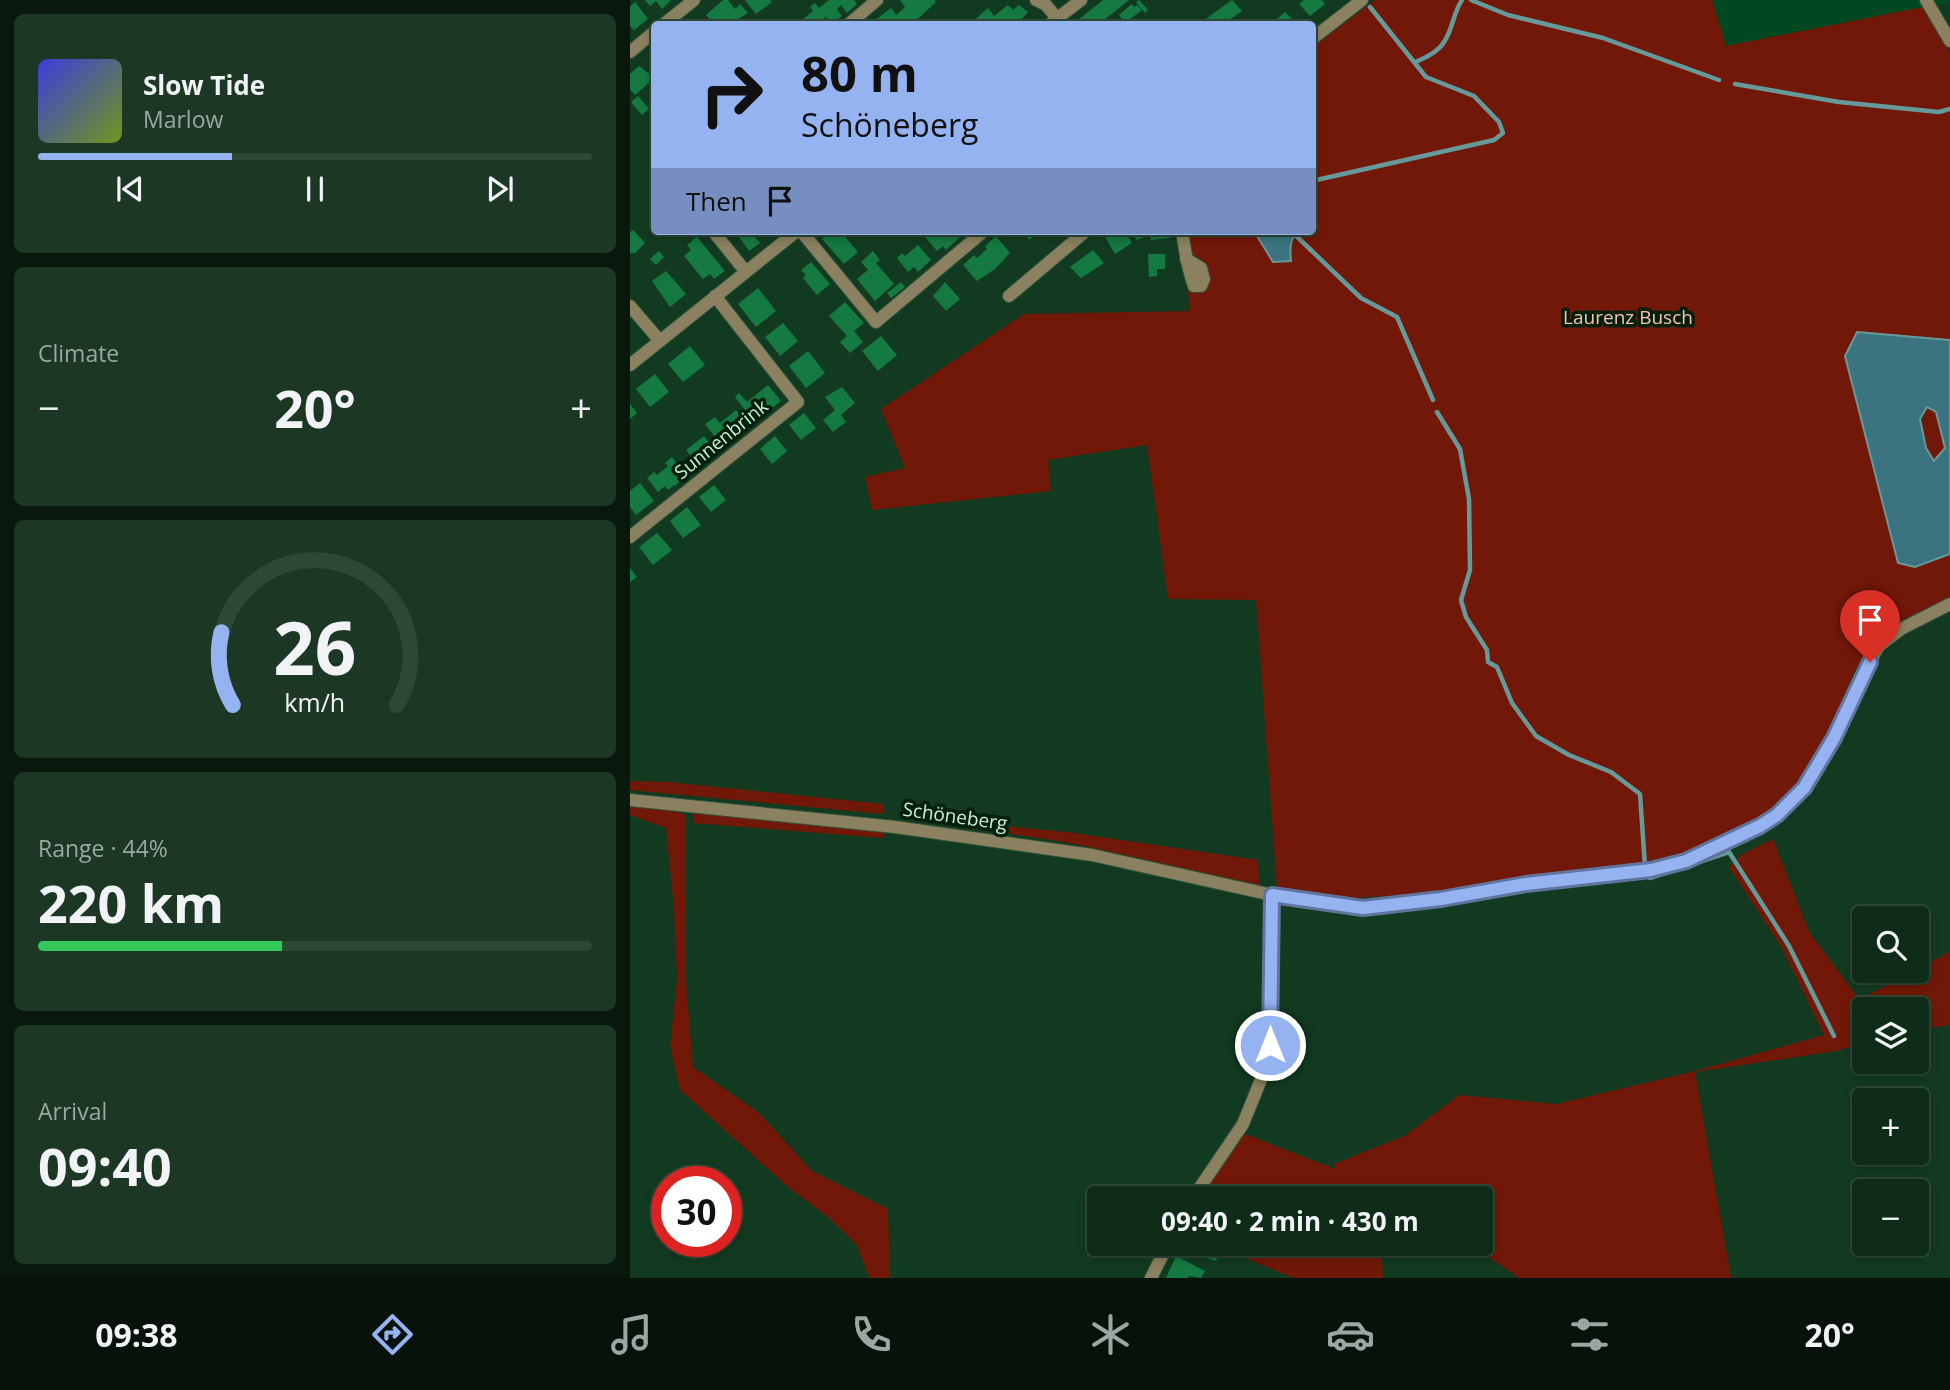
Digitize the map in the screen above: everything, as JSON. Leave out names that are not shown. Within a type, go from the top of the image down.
[{"type":"street","points":[[668,21],[694,0]]},
{"type":"street","points":[[852,21],[877,0]]},
{"type":"street","points":[[1036,0],[1046,5],[1056,21]]},
{"type":"street","points":[[1058,21],[1081,0]]},
{"type":"street","points":[[1316,36],[1362,0]]},
{"type":"street","points":[[1926,0],[1950,41]]},
{"type":"street","points":[[630,52],[651,34]]},
{"type":"street","points":[[716,235],[746,272]]},
{"type":"street","points":[[630,365],[794,235]]},
{"type":"street","points":[[802,235],[876,322],[979,235]]},
{"type":"street","points":[[1009,296],[1081,235]]},
{"type":"street","points":[[1183,235],[1186,259]]},
{"type":"street","name":"Sunnenbrink","points":[[630,537],[798,402],[715,296]]},
{"type":"street","points":[[630,306],[660,341]]},
{"type":"street","name":"Schöneberg","points":[[630,800],[895,827],[1092,855],[1272,895],[1363,908],[1441,899],[1526,884],[1651,870],[1686,861],[1760,826],[1777,815],[1804,788],[1834,738],[1861,677],[1879,646],[1901,629],[1950,604]]},
{"type":"street","points":[[1201,1186],[1243,1124],[1262,1077],[1270,1045],[1272,895]]},
{"type":"street","points":[[1151,1278],[1162,1256]]},
{"type":"shaded area","points":[[1712,0],[1950,0],[1950,2],[1726,46]]},
{"type":"green space","name":"Laurenz Busch","points":[[1375,0],[1712,0],[1726,46],[1923,7],[1950,53],[1950,340],[1857,332],[1915,567],[1950,554],[1950,597],[1901,621],[1874,642],[1855,670],[1830,731],[1800,783],[1757,822],[1692,854],[1642,867],[1417,894],[1354,898],[1277,888],[1256,600],[1168,599],[1147,445],[1048,460],[1051,491],[872,510],[865,477],[905,468],[881,409],[1024,314],[1190,311],[1182,235],[1316,235],[1316,45]]},
{"type":"green space","points":[[1927,406],[1936,411],[1945,448],[1934,461],[1927,448],[1922,427]]},
{"type":"green space","points":[[630,781],[668,782],[883,804],[883,814],[630,790]]},
{"type":"green space","points":[[630,804],[686,814],[686,983],[693,1067],[758,1112],[812,1171],[888,1209],[890,1278],[870,1278],[856,1244],[680,1090],[670,1047],[677,979],[674,908],[666,828],[630,815]]},
{"type":"green space","points":[[694,809],[886,829],[883,838],[693,823]]},
{"type":"green space","points":[[906,817],[1067,832],[1258,860],[1259,885],[1075,844]]},
{"type":"green space","points":[[1773,839],[1809,932],[1858,997],[1852,997],[1852,1046],[1695,1072],[1731,1278],[1519,1278],[1487,1256],[1493,1256],[1493,1186],[1208,1186],[1245,1134],[1335,1169],[1334,1164],[1406,1135],[1459,1095],[1557,1104],[1695,1071],[1824,1035],[1782,948],[1729,867],[1742,854]]},
{"type":"green space","points":[[1950,951],[1950,1025],[1929,1028],[1929,997],[1863,997],[1892,983],[1929,983],[1929,963]]},
{"type":"green space","points":[[1240,1256],[1382,1256],[1383,1278],[1294,1278]]},
{"type":"water","points":[[1256,235],[1295,235],[1290,249],[1291,261],[1273,262]]},
{"type":"water","points":[[1857,332],[1950,340],[1950,554],[1915,567],[1898,563],[1845,356]],"holes":[[[1927,407],[1936,412],[1945,448],[1934,461],[1926,448],[1920,419]]]},
{"type":"building","points":[[645,0],[671,0],[662,9],[656,1],[650,6]]},
{"type":"building","points":[[723,0],[728,0],[735,9],[740,4],[748,13],[735,21],[711,21],[706,15]]},
{"type":"building","points":[[745,0],[770,0],[772,2],[756,14]]},
{"type":"building","points":[[829,0],[854,0],[857,4],[847,13],[841,5],[837,9],[842,16],[836,21],[829,21],[826,17],[821,21],[803,19],[813,11],[810,7],[815,3],[819,8]]},
{"type":"building","points":[[900,0],[936,2],[915,21],[874,21],[891,8],[896,15],[905,7]]},
{"type":"building","points":[[1103,0],[1129,0],[1103,21],[1077,21]]},
{"type":"building","points":[[1139,0],[1148,10],[1145,13],[1136,2]]},
{"type":"building","points":[[1232,0],[1242,11],[1227,21],[1205,21]]},
{"type":"building","points":[[1304,0],[1322,0],[1325,4],[1310,16],[1299,4]]},
{"type":"building","points":[[635,2],[648,19],[634,30],[630,26],[630,7]]},
{"type":"building","points":[[1132,4],[1142,10],[1128,21],[1120,21],[1122,19],[1119,15]]},
{"type":"building","points":[[1008,5],[1013,10],[1019,5],[1028,12],[1020,21],[973,21],[988,8],[994,16]]},
{"type":"building","points":[[1285,12],[1294,21],[1275,21]]},
{"type":"building","points":[[639,66],[651,75],[651,81],[635,95],[630,89],[630,74]]},
{"type":"building","points":[[638,96],[649,109],[642,115],[631,102]]},
{"type":"building","points":[[633,230],[645,243],[635,253],[630,253],[630,232]]},
{"type":"building","points":[[738,235],[758,235],[755,237],[760,243],[749,251]]},
{"type":"building","points":[[826,235],[844,235],[858,252],[844,264],[822,239]]},
{"type":"building","points":[[962,235],[946,250],[943,246],[937,251],[925,237]]},
{"type":"building","points":[[1127,235],[1132,243],[1115,254],[1105,237]]},
{"type":"building","points":[[1134,235],[1142,235],[1143,238],[1136,240]]},
{"type":"building","points":[[1150,235],[1170,235],[1170,238],[1151,240]]},
{"type":"building","points":[[996,236],[1010,253],[995,269],[977,281],[963,265],[974,255],[977,258]]},
{"type":"building","points":[[697,237],[725,271],[714,279],[710,274],[703,279],[684,256],[691,250],[687,245]]},
{"type":"building","points":[[918,245],[931,260],[918,272],[914,267],[908,272],[897,258],[902,253],[905,256]]},
{"type":"building","points":[[1093,250],[1104,263],[1081,278],[1070,267]]},
{"type":"building","points":[[659,251],[664,257],[656,265],[650,259]]},
{"type":"building","points":[[873,251],[880,260],[876,263],[894,284],[875,301],[857,279],[868,270],[861,262]]},
{"type":"building","points":[[1148,254],[1165,254],[1165,269],[1157,269],[1157,276],[1149,277]]},
{"type":"building","points":[[811,262],[830,284],[817,295],[803,278],[806,275],[801,270]]},
{"type":"building","points":[[666,271],[686,294],[670,307],[652,281]]},
{"type":"building","points":[[901,282],[905,287],[891,298],[887,293]]},
{"type":"building","points":[[945,282],[960,299],[946,311],[933,296]]},
{"type":"building","points":[[758,288],[776,311],[756,327],[738,304]]},
{"type":"building","points":[[845,302],[864,323],[854,331],[863,342],[850,353],[840,342],[847,336],[829,316]]},
{"type":"building","points":[[783,323],[798,341],[780,356],[765,337]]},
{"type":"building","points":[[881,336],[897,355],[878,371],[862,351]]},
{"type":"building","points":[[690,346],[705,365],[683,382],[668,364]]},
{"type":"building","points":[[808,351],[825,373],[806,388],[789,366]]},
{"type":"building","points":[[655,374],[669,392],[650,407],[636,389]]},
{"type":"building","points":[[768,385],[781,401],[759,418],[750,407],[746,411],[735,397],[739,393],[747,402]]},
{"type":"building","points":[[842,387],[855,403],[841,415],[846,422],[833,432],[823,420],[835,410],[825,397]]},
{"type":"building","points":[[630,404],[637,413],[630,419]]},
{"type":"building","points":[[736,410],[750,428],[733,442],[724,431],[716,438],[705,424],[715,417],[720,423]]},
{"type":"building","points":[[804,413],[816,428],[801,440],[789,425]]},
{"type":"building","points":[[704,436],[718,454],[700,468],[686,450]]},
{"type":"building","points":[[775,436],[787,451],[772,464],[760,449]]},
{"type":"building","points":[[672,457],[686,475],[675,486],[668,490],[665,486],[658,492],[647,478],[654,472],[657,475],[668,466],[665,463]]},
{"type":"building","points":[[640,483],[654,501],[636,515],[630,507],[630,491]]},
{"type":"building","points":[[714,485],[726,500],[711,512],[699,497]]},
{"type":"building","points":[[687,507],[701,525],[683,538],[670,521]]},
{"type":"building","points":[[657,533],[672,550],[653,565],[639,547]]},
{"type":"building","points":[[630,568],[637,577],[630,582]]},
{"type":"building","points":[[1176,1256],[1205,1271],[1201,1278],[1166,1278]]},
{"type":"building","points":[[1204,1256],[1218,1256],[1216,1261]]},
{"type":"waterway","points":[[1416,62],[1441,46],[1462,0]]},
{"type":"waterway","points":[[1471,0],[1508,15],[1603,38],[1719,80]]},
{"type":"waterway","points":[[1316,180],[1494,140],[1503,133],[1499,122],[1474,96],[1426,77],[1370,7]]},
{"type":"waterway","points":[[1735,84],[1839,102],[1939,112],[1950,109]]},
{"type":"waterway","points":[[1295,235],[1361,298],[1397,317],[1433,400]]},
{"type":"waterway","points":[[1437,412],[1460,449],[1469,499],[1470,570],[1461,600],[1466,617],[1487,650],[1488,662],[1497,667],[1512,703],[1536,736],[1569,755],[1611,772],[1640,794],[1645,866]]},
{"type":"waterway","points":[[1693,864],[1729,852],[1789,946],[1834,1036]]},
{"type":"waterway","points":[[1650,878],[1671,871]]},
{"type":"route","points":[[1270,1045],[1272,895],[1363,908],[1441,899],[1526,884],[1651,870],[1686,861],[1760,826],[1777,815],[1804,788],[1834,738],[1870,662]]}]
